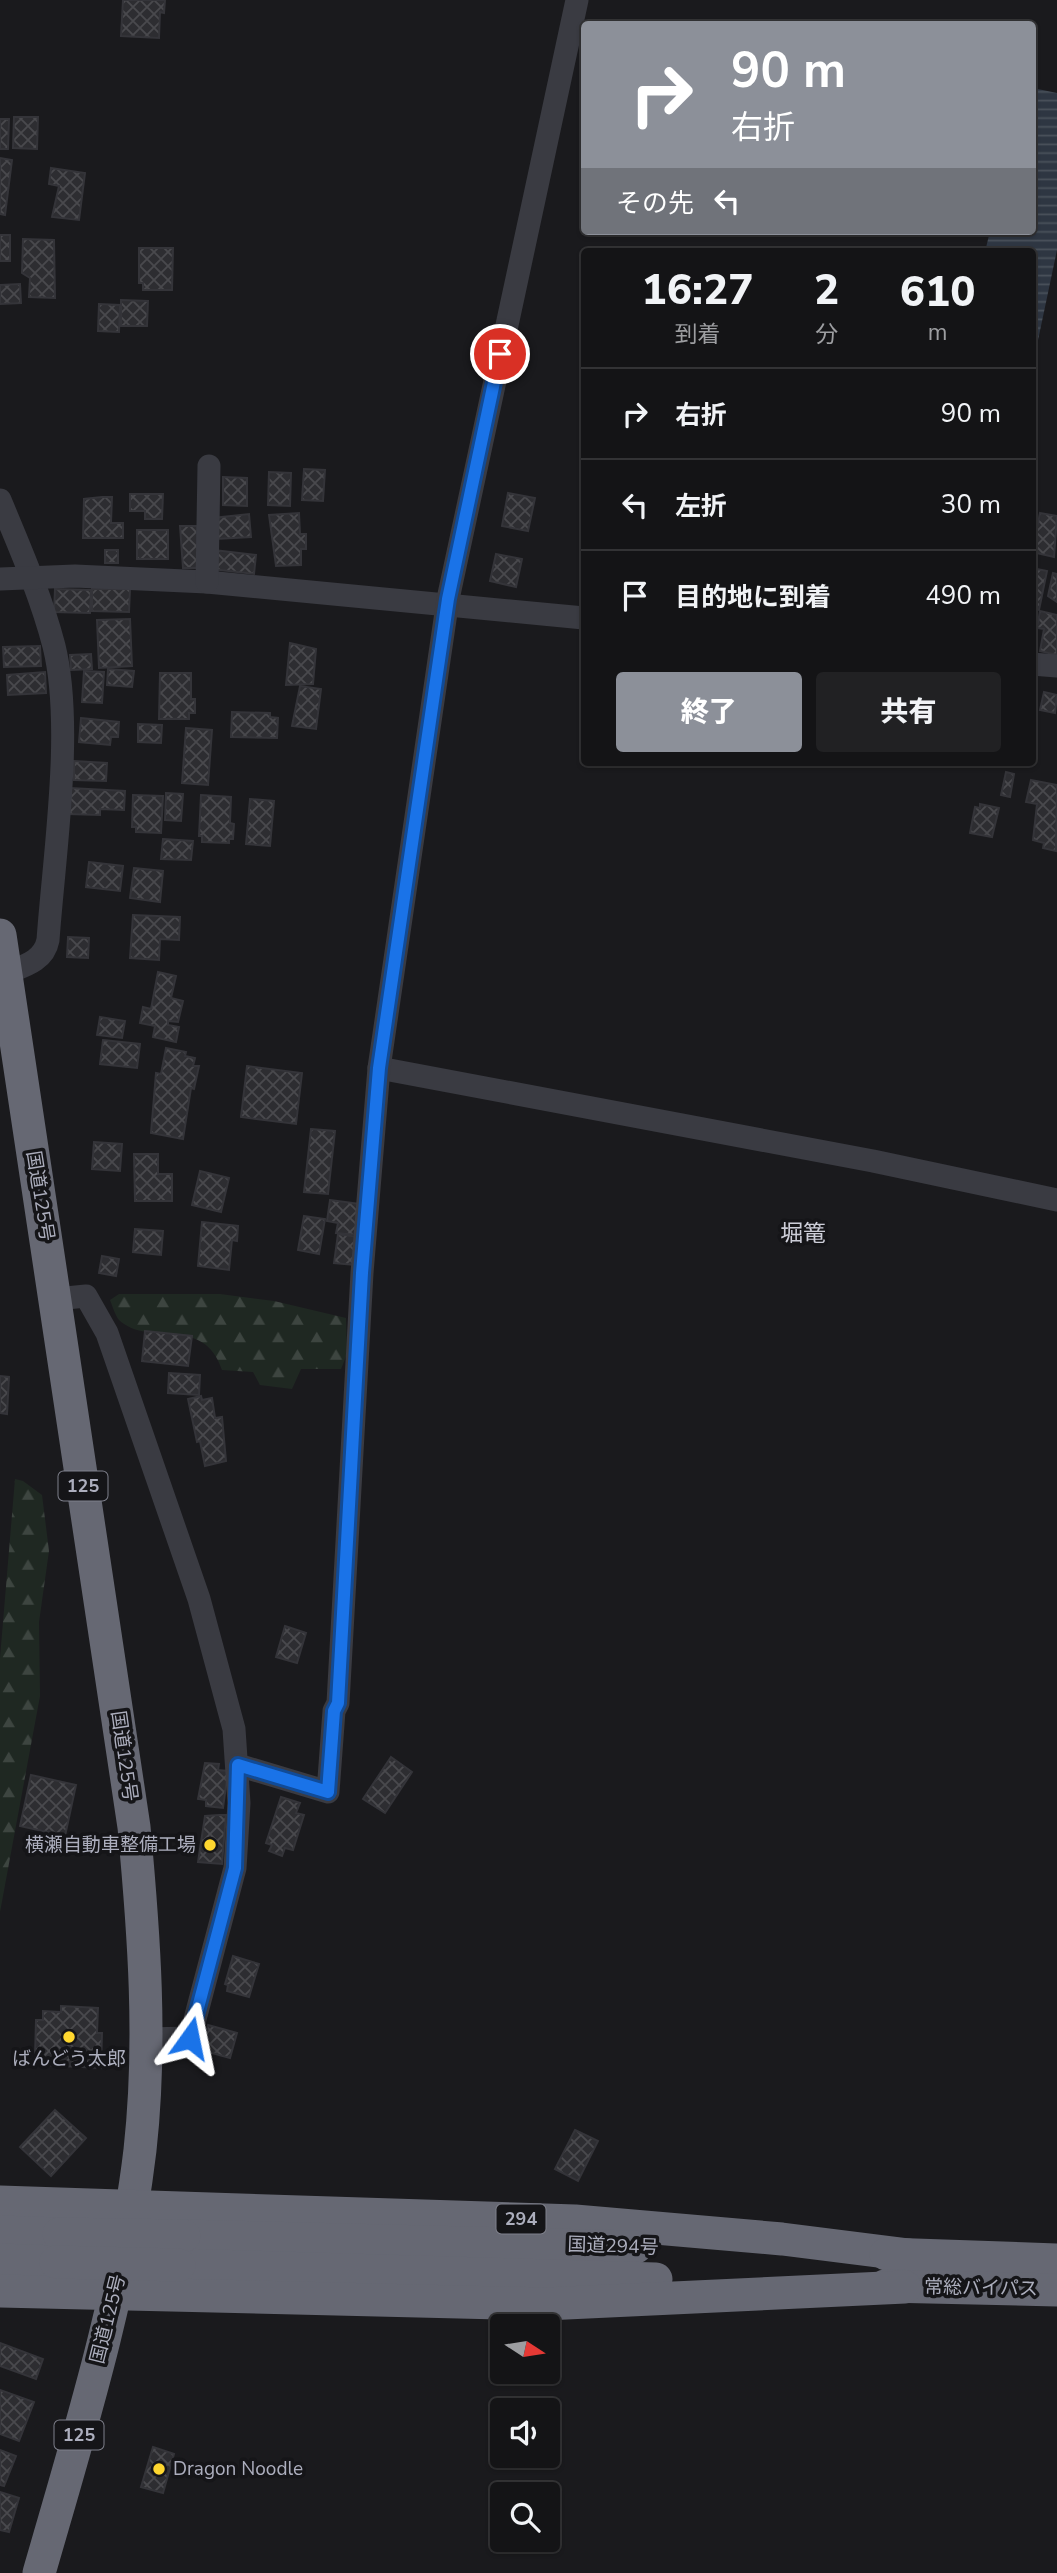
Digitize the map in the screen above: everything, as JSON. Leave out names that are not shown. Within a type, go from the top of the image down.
[{"type":"highway","name":"国道125号","points":[[0,935],[134,1827],[146,1953],[146,2039],[141,2133],[132,2207],[114,2295],[83,2420],[38,2573]]},
{"type":"highway","name":"294","points":[[0,2202],[575,2221],[782,2239],[907,2271]]},
{"type":"highway","name":"国道294号","points":[[0,2232],[58,2248]]},
{"type":"highway","name":"国道294号","points":[[0,2260],[58,2248],[907,2271],[1057,2260]]},
{"type":"highway","name":"294","points":[[0,2291],[545,2304],[907,2271]]},
{"type":"highway","name":"常総バイパス","points":[[907,2271],[1057,2290]]},
{"type":"street","points":[[238,1765],[328,1792],[334,1711],[338,1703],[362,1273],[379,1068],[449,604],[577,0]]},
{"type":"street","points":[[207,582],[209,466]]},
{"type":"street","points":[[0,500],[32,577],[54,648],[61,709],[59,786],[46,948],[30,964],[6,973]]},
{"type":"street","points":[[0,579],[32,577],[207,582],[581,618]]},
{"type":"street","points":[[1036,664],[1057,666]]},
{"type":"street","points":[[379,1068],[873,1161],[1057,1200]]},
{"type":"street","points":[[56,1299],[86,1296],[107,1333],[203,1612],[224,1684],[238,1765],[235,1868],[190,2038],[146,2039]]},
{"type":"green space","points":[[119,1294],[220,1294],[274,1301],[346,1318],[347,1354],[341,1369],[301,1369],[292,1389],[260,1385],[253,1372],[222,1370],[214,1353],[203,1343],[189,1337],[131,1328],[119,1320],[110,1300]]},
{"type":"green space","points":[[15,1479],[23,1481],[42,1495],[49,1551],[39,1622],[40,1696],[0,1912],[0,1658]]},
{"type":"water","points":[[1036,89],[1057,93],[1057,250],[1037,345],[1036,248],[986,248],[989,235],[1036,235]]},
{"type":"building","points":[[123,0],[165,0],[164,13],[160,12],[159,38],[121,36]]},
{"type":"building","points":[[14,117],[38,117],[37,149],[13,148]]},
{"type":"building","points":[[0,119],[9,119],[8,149],[0,149]]},
{"type":"building","points":[[0,158],[12,160],[5,215],[0,214]]},
{"type":"building","points":[[51,168],[85,173],[79,220],[52,217],[59,186],[49,184]]},
{"type":"building","points":[[0,235],[10,235],[10,261],[0,261]]},
{"type":"building","points":[[23,239],[54,240],[55,298],[29,297],[30,278],[22,273]]},
{"type":"building","points":[[139,248],[173,248],[172,290],[143,290],[143,283],[139,283]]},
{"type":"building","points":[[20,284],[21,303],[0,304],[0,285]]},
{"type":"building","points":[[121,300],[148,301],[147,326],[121,326]]},
{"type":"building","points":[[99,304],[120,305],[119,332],[98,331]]},
{"type":"building","points":[[304,469],[325,470],[323,501],[302,500]]},
{"type":"building","points":[[269,472],[291,473],[290,506],[268,505]]},
{"type":"building","points":[[223,477],[247,478],[247,506],[223,505]]},
{"type":"building","points":[[508,493],[535,498],[528,531],[502,526]]},
{"type":"building","points":[[130,494],[163,494],[162,519],[145,519],[145,511],[130,511]]},
{"type":"building","points":[[112,497],[111,523],[123,523],[123,538],[83,538],[84,499]]},
{"type":"building","points":[[299,513],[300,534],[306,534],[306,549],[301,549],[301,565],[276,566],[269,515]]},
{"type":"building","points":[[1040,513],[1057,516],[1054,557],[1036,553]]},
{"type":"building","points":[[249,514],[251,537],[216,539],[213,518]]},
{"type":"building","points":[[180,526],[197,526],[198,568],[183,568]]},
{"type":"building","points":[[137,530],[168,530],[168,559],[137,559]]},
{"type":"building","points":[[105,550],[118,550],[118,563],[105,563]]},
{"type":"building","points":[[214,550],[256,555],[254,574],[212,569]]},
{"type":"building","points":[[496,554],[522,559],[516,587],[490,581]]},
{"type":"building","points":[[1036,569],[1047,571],[1039,610],[1036,609]]},
{"type":"building","points":[[1053,573],[1057,574],[1057,602],[1048,596]]},
{"type":"building","points":[[55,589],[91,590],[90,613],[54,612]]},
{"type":"building","points":[[92,589],[130,589],[129,612],[92,611]]},
{"type":"building","points":[[1040,611],[1057,615],[1057,655],[1040,651],[1044,629],[1037,628]]},
{"type":"building","points":[[130,619],[132,666],[99,668],[97,620]]},
{"type":"building","points":[[290,643],[316,649],[313,684],[286,685]]},
{"type":"building","points":[[40,646],[41,666],[4,667],[3,647]]},
{"type":"building","points":[[91,654],[92,669],[71,670],[70,655]]},
{"type":"building","points":[[108,669],[134,671],[132,687],[107,685]]},
{"type":"building","points":[[84,671],[104,672],[102,703],[82,702]]},
{"type":"building","points":[[45,672],[46,693],[8,695],[7,675]]},
{"type":"building","points":[[160,673],[191,673],[191,699],[195,699],[195,713],[189,713],[189,719],[159,719]]},
{"type":"building","points":[[300,686],[321,689],[316,729],[292,726]]},
{"type":"building","points":[[1044,692],[1057,695],[1055,713],[1040,710]]},
{"type":"building","points":[[232,712],[270,713],[270,717],[278,718],[277,738],[231,737]]},
{"type":"building","points":[[81,718],[119,722],[118,737],[111,737],[110,745],[79,742]]},
{"type":"building","points":[[138,724],[162,725],[161,743],[138,742]]},
{"type":"building","points":[[186,728],[212,730],[208,785],[182,783]]},
{"type":"building","points":[[74,761],[107,763],[106,781],[74,780]]},
{"type":"building","points":[[1006,772],[1014,774],[1010,797],[1001,795]]},
{"type":"building","points":[[1031,780],[1057,785],[1056,851],[1043,848],[1044,843],[1033,840],[1037,804],[1026,802]]},
{"type":"building","points":[[70,788],[125,791],[124,810],[100,809],[100,815],[68,814]]},
{"type":"building","points":[[166,793],[183,794],[181,821],[165,820]]},
{"type":"building","points":[[133,795],[163,796],[161,833],[136,832],[136,827],[132,827]]},
{"type":"building","points":[[201,795],[231,797],[230,823],[234,824],[233,839],[229,839],[229,843],[202,842],[202,836],[199,836]]},
{"type":"building","points":[[250,799],[274,801],[270,846],[246,844]]},
{"type":"building","points":[[980,804],[999,808],[992,837],[970,833],[975,807],[980,808]]},
{"type":"building","points":[[163,839],[193,841],[191,860],[161,859]]},
{"type":"building","points":[[89,862],[123,866],[120,891],[86,887]]},
{"type":"building","points":[[134,868],[163,871],[160,902],[130,898]]},
{"type":"building","points":[[133,915],[180,917],[179,940],[160,939],[159,960],[130,958]]},
{"type":"building","points":[[68,937],[89,938],[88,958],[67,957]]},
{"type":"building","points":[[158,972],[176,976],[171,998],[183,1001],[178,1022],[168,1021],[168,1025],[179,1027],[176,1042],[153,1037],[155,1026],[140,1023],[143,1007],[151,1009]]},
{"type":"building","points":[[100,1017],[125,1021],[122,1038],[97,1035]]},
{"type":"building","points":[[103,1040],[140,1044],[137,1068],[100,1064]]},
{"type":"building","points":[[166,1048],[186,1052],[185,1056],[195,1058],[193,1066],[199,1066],[194,1089],[191,1088],[183,1139],[151,1133],[156,1073],[161,1074]]},
{"type":"building","points":[[247,1066],[302,1073],[296,1124],[241,1117]]},
{"type":"building","points":[[311,1129],[335,1131],[328,1194],[304,1192]]},
{"type":"building","points":[[94,1142],[122,1144],[120,1171],[92,1169]]},
{"type":"building","points":[[134,1154],[158,1154],[158,1174],[172,1174],[172,1201],[135,1201]]},
{"type":"building","points":[[200,1171],[229,1178],[221,1212],[192,1205]]},
{"type":"building","points":[[330,1200],[361,1204],[357,1235],[336,1233],[338,1223],[327,1221]]},
{"type":"building","points":[[304,1216],[325,1219],[319,1254],[298,1250]]},
{"type":"building","points":[[202,1222],[238,1226],[237,1241],[232,1240],[229,1270],[198,1266]]},
{"type":"building","points":[[135,1229],[163,1231],[161,1255],[133,1252]]},
{"type":"building","points":[[338,1234],[358,1237],[355,1265],[334,1263]]},
{"type":"building","points":[[102,1256],[119,1259],[116,1276],[99,1273]]},
{"type":"building","points":[[145,1331],[192,1336],[188,1366],[142,1361]]},
{"type":"building","points":[[169,1373],[200,1375],[199,1395],[168,1393]]},
{"type":"building","points":[[0,1376],[9,1377],[7,1414],[0,1413]]},
{"type":"building","points":[[201,1396],[202,1400],[212,1398],[215,1418],[222,1417],[226,1461],[205,1466],[188,1399]]},
{"type":"building","points":[[285,1626],[306,1633],[297,1663],[276,1657]]},
{"type":"building","points":[[391,1757],[412,1772],[385,1813],[363,1799]]},
{"type":"building","points":[[205,1763],[219,1764],[218,1770],[228,1771],[223,1808],[206,1806],[206,1800],[198,1799]]},
{"type":"building","points":[[31,1775],[76,1785],[65,1836],[20,1826]]},
{"type":"building","points":[[281,1797],[300,1803],[296,1813],[304,1815],[293,1850],[285,1848],[282,1856],[269,1851],[272,1845],[266,1843]]},
{"type":"building","points":[[226,1815],[222,1864],[198,1862],[205,1816]]},
{"type":"building","points":[[233,1956],[259,1964],[249,1997],[227,1991],[228,1985],[225,1984]]},
{"type":"building","points":[[61,2006],[98,2008],[97,2033],[102,2033],[101,2068],[42,2065],[42,2056],[35,2056],[36,2020],[43,2020],[43,2011],[61,2012]]},
{"type":"building","points":[[208,2025],[237,2033],[230,2058],[201,2050]]},
{"type":"building","points":[[55,2110],[86,2138],[51,2176],[20,2147]]},
{"type":"building","points":[[575,2130],[598,2141],[578,2181],[555,2169]]},
{"type":"building","points":[[0,2343],[43,2359],[36,2379],[0,2366]]},
{"type":"building","points":[[0,2390],[34,2402],[19,2441],[0,2434]]},
{"type":"building","points":[[153,2447],[174,2454],[163,2493],[141,2487]]},
{"type":"building","points":[[0,2450],[16,2456],[4,2486],[0,2485]]},
{"type":"building","points":[[0,2492],[19,2498],[9,2532],[0,2530]]},
{"type":"place","name":"横瀬自動車整備工場","points":[[210,1845]]},
{"type":"place","name":"ばんどう太郎","points":[[69,2037]]},
{"type":"place","name":"Dragon Noodle","points":[[159,2469]]},
{"type":"district","name":"堀篭","points":[[803,1233]]},
{"type":"route","points":[[190,2038],[191,2026],[228,1904],[235,1868],[239,1818],[238,1765],[328,1792],[334,1711],[338,1703],[362,1273],[379,1068],[448,599],[500,354]]}]
